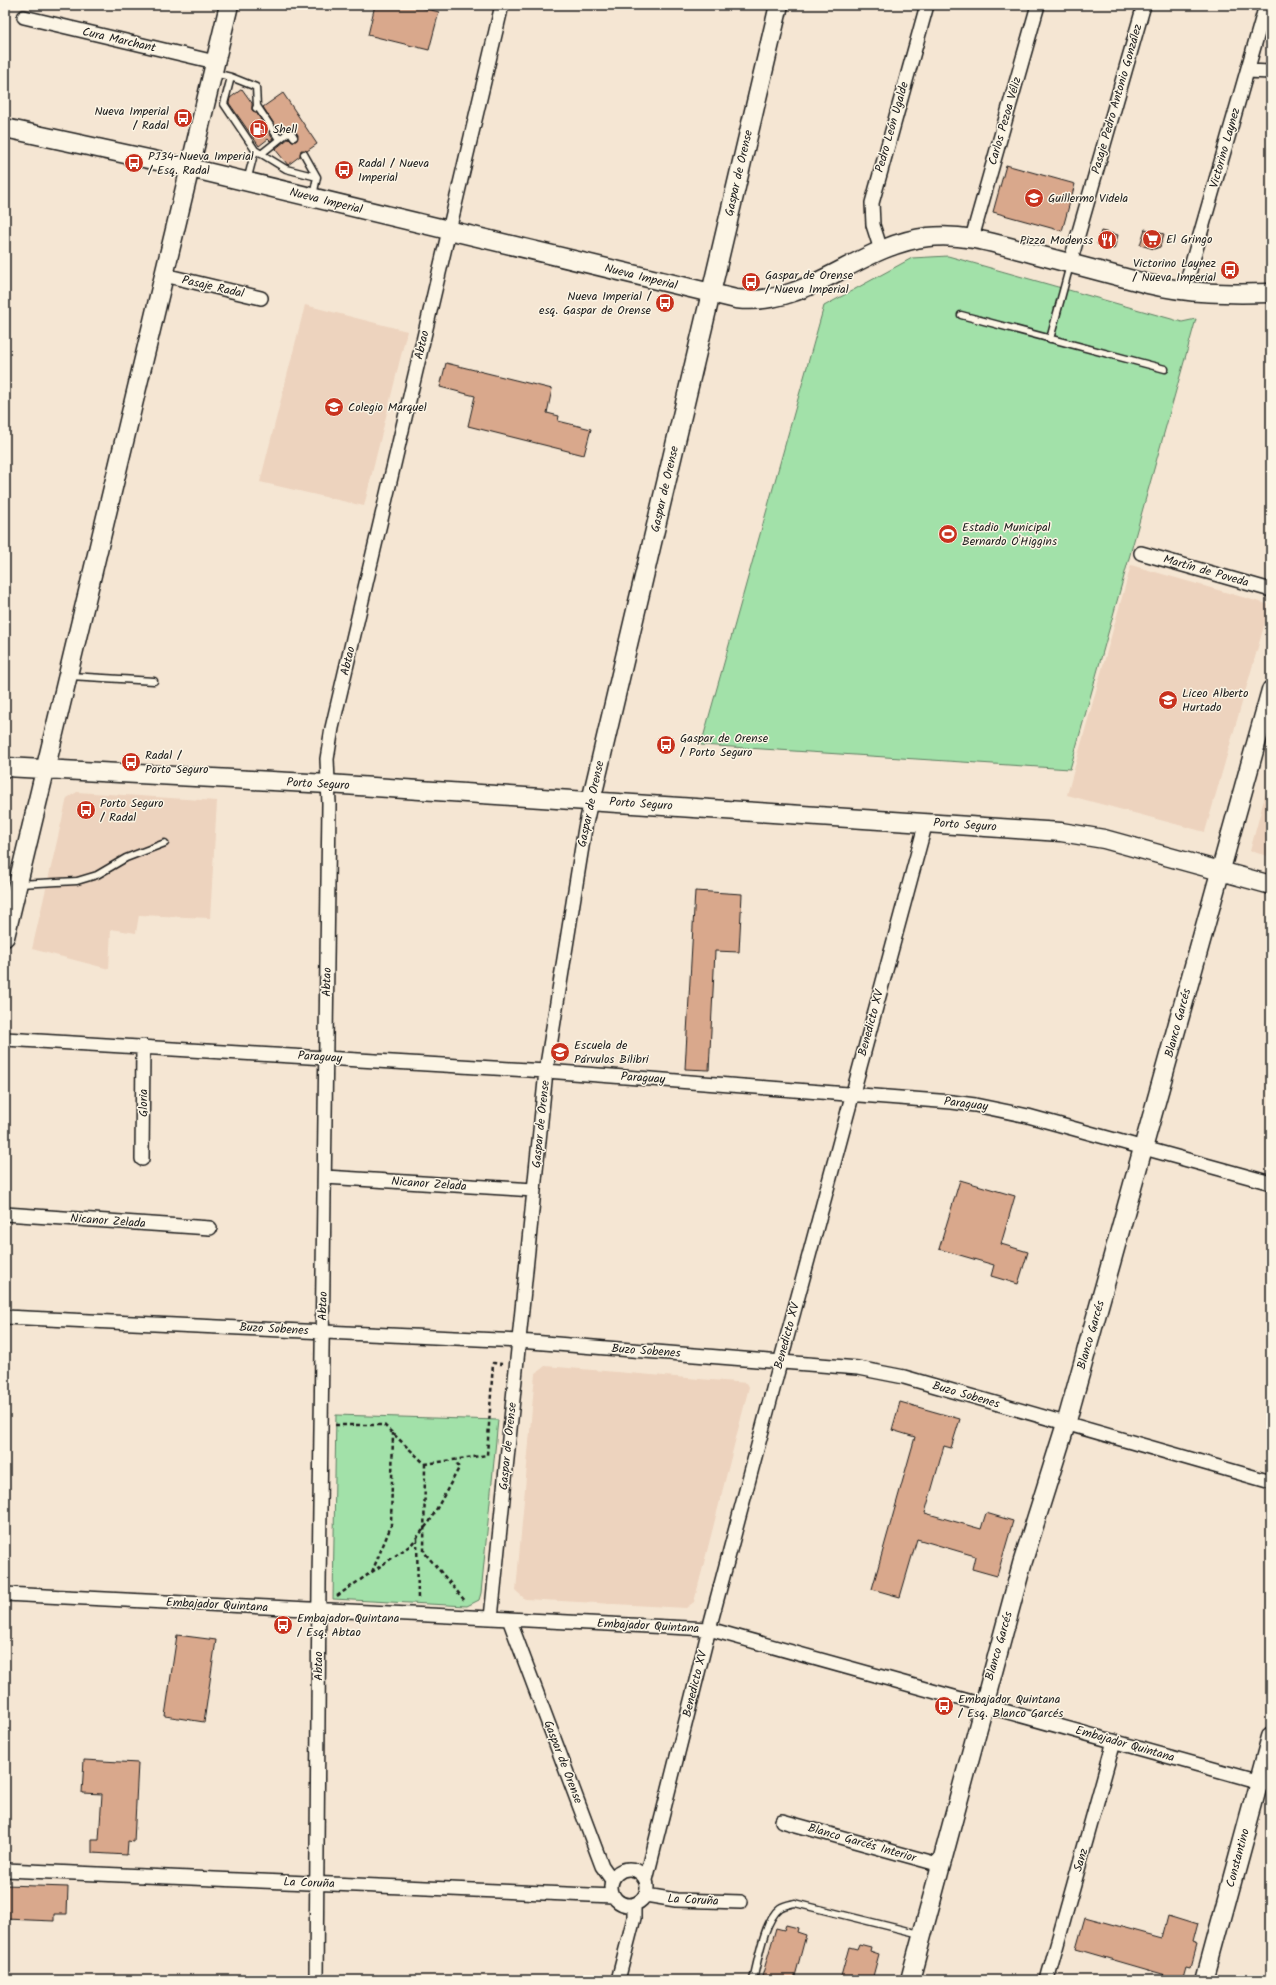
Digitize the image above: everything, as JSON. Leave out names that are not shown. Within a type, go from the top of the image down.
[{"type":"street","points":[[5,937],[229,5]]},
{"type":"street","name":"Abtao","points":[[316,1980],[317,1884],[325,1610],[322,1425],[326,1057],[327,760],[332,728],[502,5]]},
{"type":"street","name":"Gaspar de Orense","points":[[491,1618],[546,1071],[584,836],[779,5]]},
{"type":"street","name":"Pedro León Ugalde","points":[[881,250],[873,225],[872,203],[926,5]]},
{"type":"street","name":"Carlos Pezoa Véliz","points":[[972,238],[1038,5]]},
{"type":"street","name":"Pasaje Pedro Antonio González","points":[[1070,263],[1144,5]]},
{"type":"street","name":"Victorino Laynez","points":[[1184,291],[1266,5]]},
{"type":"street","name":"Cura Marchant","points":[[24,17],[214,67]]},
{"type":"street","points":[[1247,72],[1271,72]]},
{"type":"street","name":"Nueva Imperial","points":[[5,128],[190,168],[711,294],[747,301],[778,298],[803,289],[881,250],[904,242],[928,237],[947,236],[972,238],[1149,284],[1184,291],[1216,294],[1271,293]]},
{"type":"street","name":"Pasaje Radal","points":[[164,275],[261,298]]},
{"type":"street","name":"Martín de Poveda","points":[[1141,553],[1271,590]]},
{"type":"street","name":"Blanco Garcés","points":[[910,1980],[983,1704],[1022,1564],[1066,1424],[1271,690]]},
{"type":"street","name":"Porto Seguro","points":[[5,767],[328,784],[926,822],[1075,833],[1271,885]]},
{"type":"street","name":"Benedicto XV","points":[[646,1880],[709,1629],[926,822]]},
{"type":"street","name":"Paraguay","points":[[5,1039],[546,1071],[852,1093],[952,1102],[989,1107],[1028,1116],[1271,1183]]},
{"type":"street","name":"Gloria","points":[[142,1159],[143,1046]]},
{"type":"street","name":"Nicanor Zelada","points":[[325,1177],[534,1190]]},
{"type":"street","name":"Nicanor Zelada","points":[[5,1214],[210,1228]]},
{"type":"street","name":"Buzo Sobenes","points":[[5,1317],[519,1341],[858,1368],[889,1373],[1271,1482]]},
{"type":"street","name":"Embajador Quintana","points":[[5,1594],[709,1629],[1265,1783]]},
{"type":"street","name":"Gaspar de Orense","points":[[508,1619],[602,1866],[612,1880]]},
{"type":"street","name":"Constantino","points":[[1205,1980],[1265,1783],[1271,1737]]},
{"type":"street","name":"Sanz","points":[[1047,1980],[1114,1741]]},
{"type":"street","name":"Blanco Garcés Interior","points":[[782,1821],[941,1865]]},
{"type":"street","points":[[631,1868],[640,1872],[646,1880],[646,1895],[634,1905],[622,1904],[613,1896],[610,1888],[612,1880],[618,1872],[644,1862],[653,1852]]},
{"type":"street","name":"La Coruña","points":[[5,1870],[613,1896]]},
{"type":"street","name":"La Coruña","points":[[646,1895],[676,1900],[741,1902]]},
{"type":"street","points":[[618,1980],[634,1918],[634,1905]]},
{"type":"lane","points":[[214,67],[231,77],[256,87],[257,107],[279,139]]},
{"type":"lane","points":[[231,77],[224,104],[238,121],[255,150],[286,170],[317,177]]},
{"type":"lane","points":[[261,154],[290,131],[294,137]]},
{"type":"lane","points":[[247,182],[255,150]]},
{"type":"lane","points":[[304,154],[317,177],[312,197]]},
{"type":"lane","points":[[1050,339],[1070,263]]},
{"type":"lane","points":[[961,315],[1165,369]]},
{"type":"lane","points":[[68,676],[154,681]]},
{"type":"lane","points":[[18,884],[77,881],[97,875],[126,858],[165,843]]},
{"type":"lane","points":[[753,1980],[772,1917],[781,1907],[795,1903],[923,1935]]},
{"type":"path","points":[[425,1464],[487,1455],[493,1363],[516,1365]]},
{"type":"path","points":[[322,1425],[384,1425],[425,1464],[424,1552],[470,1606],[470,1610],[476,1618]]},
{"type":"path","points":[[372,1572],[391,1526],[393,1433]]},
{"type":"path","points":[[325,1610],[333,1599],[411,1545],[424,1528],[459,1468],[455,1460]]},
{"type":"path","points":[[417,1538],[418,1606]]},
{"type":"shaded area","name":"Colegio Marquel","points":[[305,305],[407,331],[364,506],[260,482]]},
{"type":"shaded area","name":"Liceo Alberto Hurtado","points":[[1131,565],[1270,605],[1205,832],[1067,795]]},
{"type":"shaded area","points":[[1271,774],[1271,857],[1250,851]]},
{"type":"shaded area","points":[[77,792],[217,801],[210,918],[139,915],[136,933],[111,929],[109,969],[32,949],[67,798]]},
{"type":"shaded area","points":[[545,1366],[747,1383],[749,1387],[694,1602],[686,1608],[525,1599],[516,1591],[535,1374]]},
{"type":"green space","name":"Estadio Municipal Bernardo O'Higgins","points":[[948,256],[1182,322],[1196,319],[1070,769],[701,745],[824,306],[912,258]]},
{"type":"green space","points":[[336,1415],[498,1420],[481,1593],[479,1600],[467,1606],[333,1599]]},
{"type":"building","points":[[375,5],[411,5],[439,12],[429,50],[368,35]]},
{"type":"building","points":[[242,89],[252,103],[252,110],[256,112],[273,139],[270,141],[268,139],[259,146],[229,103],[230,98]]},
{"type":"building","points":[[283,93],[317,144],[307,151],[301,150],[300,156],[288,165],[275,149],[289,138],[292,141],[296,141],[298,135],[293,128],[290,127],[280,133],[263,107]]},
{"type":"building","name":"Guillermo Videla","points":[[1006,165],[1075,184],[1062,231],[993,212]]},
{"type":"building","name":"El Gringo","points":[[1145,229],[1164,234],[1160,247],[1154,249],[1140,245]]},
{"type":"building","name":"Pizza Modenss","points":[[1101,231],[1118,235],[1114,249],[1097,244]]},
{"type":"building","points":[[446,363],[552,389],[547,413],[559,416],[558,421],[591,429],[584,455],[468,426],[475,396],[440,387]]},
{"type":"building","points":[[695,891],[742,894],[739,952],[715,951],[709,1070],[685,1069]]},
{"type":"building","points":[[960,1180],[1015,1196],[1001,1244],[1028,1252],[1018,1284],[991,1276],[994,1265],[939,1249]]},
{"type":"building","points":[[900,1402],[960,1419],[951,1448],[944,1446],[925,1513],[981,1529],[986,1513],[1013,1521],[997,1576],[972,1569],[975,1556],[917,1539],[900,1597],[872,1589],[915,1437],[892,1430]]},
{"type":"building","points":[[177,1635],[216,1640],[204,1722],[165,1716]]},
{"type":"building","points":[[84,1760],[138,1763],[134,1842],[128,1841],[127,1855],[92,1853],[92,1840],[99,1840],[102,1794],[82,1793]]},
{"type":"building","points":[[5,1885],[68,1887],[67,1914],[54,1914],[54,1921],[5,1919]]},
{"type":"building","points":[[1168,1915],[1197,1924],[1192,1943],[1197,1945],[1191,1967],[1187,1966],[1183,1980],[1076,1949],[1085,1917],[1162,1938]]},
{"type":"building","points":[[786,1925],[798,1928],[797,1932],[806,1935],[794,1980],[761,1980],[776,1928],[784,1930]]},
{"type":"building","points":[[859,1944],[871,1947],[870,1951],[879,1954],[872,1980],[840,1980],[849,1947],[857,1949]]},
{"type":"place","name":"Nueva Imperial / Radal","points":[[183,118]]},
{"type":"place","name":"Shell","points":[[259,129]]},
{"type":"place","name":"PJ34-Nueva Imperial / Esq. Radal","points":[[134,163]]},
{"type":"place","name":"Radal / Nueva Imperial","points":[[344,170]]},
{"type":"place","name":"Guillermo Videla","points":[[1034,198]]},
{"type":"place","name":"El Gringo","points":[[1152,239]]},
{"type":"place","name":"Pizza Modenss","points":[[1107,240]]},
{"type":"place","name":"Victorino Laynez / Nueva Imperial","points":[[1230,270]]},
{"type":"place","name":"Gaspar de Orense / Nueva Imperial","points":[[751,282]]},
{"type":"place","name":"Nueva Imperial / esq. Gaspar de Orense","points":[[665,303]]},
{"type":"place","name":"Colegio Marquel","points":[[334,407]]},
{"type":"place","name":"Estadio Municipal Bernardo O'Higgins","points":[[948,534]]},
{"type":"place","name":"Liceo Alberto Hurtado","points":[[1168,700]]},
{"type":"place","name":"Gaspar de Orense / Porto Seguro","points":[[666,745]]},
{"type":"place","name":"Radal / Porto Seguro","points":[[131,762]]},
{"type":"place","name":"Porto Seguro / Radal","points":[[86,810]]},
{"type":"place","name":"Escuela de Párvulos Bilibri","points":[[560,1052]]},
{"type":"place","name":"Embajador Quintana / Esq. Abtao","points":[[283,1625]]},
{"type":"place","name":"Embajador Quintana / Esq. Blanco Garcés","points":[[944,1706]]}]
